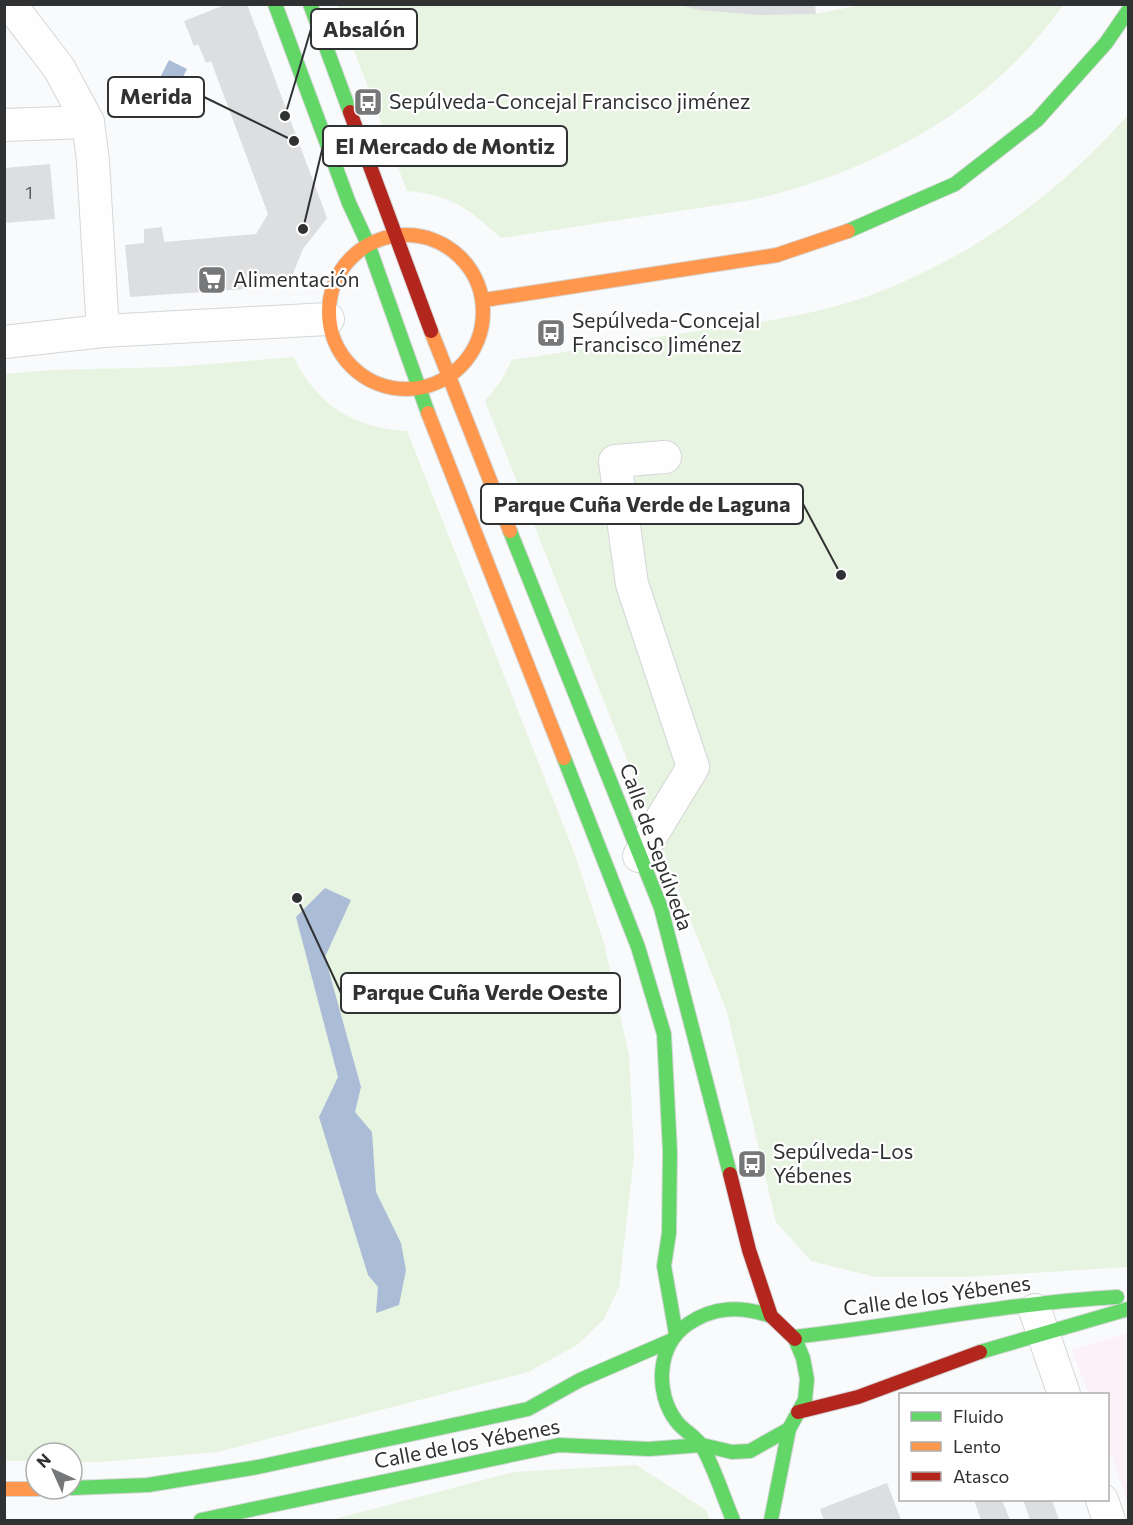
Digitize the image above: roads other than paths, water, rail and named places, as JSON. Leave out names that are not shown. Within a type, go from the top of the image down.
[{"type":"street","points":[[10,4],[59,68],[88,122],[93,160],[103,331]]},
{"type":"street","points":[[275,4],[349,203],[368,244],[419,390],[628,916],[664,1034],[670,1152],[669,1233],[664,1266],[673,1337],[662,1372],[665,1402],[675,1421],[702,1445],[733,1521]]},
{"type":"street","name":"Calle de Sepúlveda","points":[[310,4],[448,377],[660,908],[726,1170],[771,1316]]},
{"type":"street","points":[[484,300],[777,255],[836,236],[956,184],[1037,120],[1106,43],[1128,11]]},
{"type":"street","points":[[4,125],[88,122]]},
{"type":"street","points":[[395,235],[427,237],[453,249],[472,270],[484,300],[483,329],[472,354],[448,377],[419,390],[404,391],[373,384],[350,367],[334,344],[328,319],[332,290],[345,263],[368,244],[395,235]]},
{"type":"street","points":[[4,342],[103,331],[328,319]]},
{"type":"street","points":[[639,856],[693,767],[632,584],[615,461],[665,457]]},
{"type":"street","name":"Calle de los Yébenes","points":[[798,1412],[858,1397],[952,1360],[1037,1318],[1128,1296]]},
{"type":"street","name":"Calle de los Yébenes","points":[[84,1488],[148,1485],[258,1467],[528,1409],[580,1380],[673,1337],[703,1315],[723,1308],[748,1308],[771,1316]]},
{"type":"street","name":"Calle de los Yébenes","points":[[794,1337],[889,1326],[1037,1318],[1128,1309]]},
{"type":"street","points":[[771,1316],[794,1337],[803,1358],[807,1379],[805,1400],[789,1429],[771,1521]]},
{"type":"street","points":[[1037,1318],[1063,1393]]},
{"type":"street","name":"Calle de los Yébenes","points":[[201,1521],[559,1445],[649,1449],[702,1445],[732,1452],[750,1451],[789,1429]]},
{"type":"street","points":[[4,1489],[24,1489]]},
{"type":"street","points":[[1102,1501],[1109,1521]]},
{"type":"water","points":[[169,60],[187,69],[166,110],[148,101]]},
{"type":"water","points":[[325,888],[351,900],[325,957],[361,1087],[355,1112],[372,1132],[376,1192],[401,1243],[406,1270],[399,1305],[376,1313],[378,1287],[368,1275],[319,1117],[338,1077],[296,917]]},
{"type":"place","name":"Sepúlveda-Concejal Francisco jiménez","points":[[368,102]]},
{"type":"place","name":"Absalón","points":[[285,116]]},
{"type":"place","name":"Merida","points":[[294,141]]},
{"type":"place","name":"El Mercado de Montiz","points":[[303,229]]},
{"type":"place","name":"Alimentación","points":[[212,280]]},
{"type":"place","name":"Sepúlveda-Concejal Francisco Jiménez","points":[[551,333]]},
{"type":"place","name":"Parque Cuña Verde de Laguna","points":[[841,575]]},
{"type":"place","name":"Parque Cuña Verde Oeste","points":[[297,898]]},
{"type":"place","name":"Sepúlveda-Los Yébenes","points":[[752,1164]]}]
